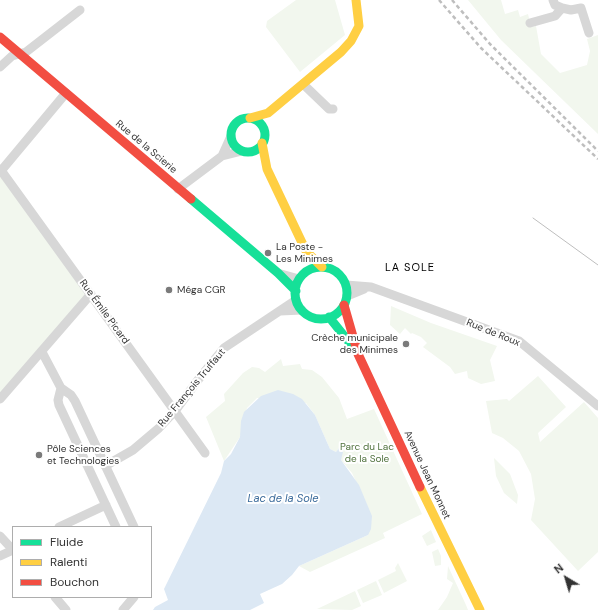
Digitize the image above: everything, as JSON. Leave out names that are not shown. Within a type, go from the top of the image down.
[{"type":"street","points":[[347,0],[351,7],[353,38]]},
{"type":"street","points":[[222,156],[236,123],[240,120],[268,113],[341,52],[353,38],[359,26],[356,0]]},
{"type":"street","points":[[553,0],[556,5],[562,8],[571,10],[581,8],[589,33]]},
{"type":"street","points":[[530,23],[555,16],[562,8]]},
{"type":"street","points":[[0,67],[12,56],[26,52],[80,10]]},
{"type":"street","name":"Rue de la Scierie","points":[[0,37],[278,273],[296,296]]},
{"type":"street","points":[[303,84],[329,109],[333,109]]},
{"type":"street","points":[[0,170],[66,94]]},
{"type":"street","points":[[178,189],[222,156],[259,147],[268,119],[279,104]]},
{"type":"street","points":[[250,118],[260,123],[267,169],[306,251],[322,267],[337,272],[346,285],[347,296],[344,305],[335,315],[315,318],[302,310],[280,311]]},
{"type":"street","points":[[231,136],[236,147],[246,151],[267,169]]},
{"type":"street","name":"Rue Émile Picard","points":[[0,170],[205,453]]},
{"type":"street","points":[[306,251],[307,271]]},
{"type":"street","points":[[302,310],[296,296],[299,279],[307,271],[322,267]]},
{"type":"street","name":"Rue de la Scierie","points":[[278,273],[299,279]]},
{"type":"street","name":"Rue de Roux","points":[[346,285],[372,287],[519,341],[598,406]]},
{"type":"street","points":[[347,296],[358,290],[372,287]]},
{"type":"street","points":[[0,399],[91,294]]},
{"type":"street","name":"Rue François Truffaut","points":[[105,466],[133,450],[175,411],[224,348],[280,311],[296,296]]},
{"type":"street","name":"Avenue Jean Monnet","points":[[344,305],[358,354],[478,608]]},
{"type":"street","name":"Avenue Jean Monnet","points":[[329,317],[358,354]]},
{"type":"street","points":[[42,352],[61,388],[71,395],[75,401],[134,526]]},
{"type":"street","points":[[61,388],[58,400],[59,405],[116,526]]},
{"type":"street","points":[[61,526],[106,505]]},
{"type":"street","points":[[0,536],[12,549]]},
{"type":"street","points":[[0,556],[12,550]]},
{"type":"street","points":[[56,598],[66,610]]},
{"type":"street","points":[[123,610],[133,598]]},
{"type":"green space","points":[[296,0],[335,0],[345,35],[300,72],[266,27],[267,21]]},
{"type":"green space","points":[[468,0],[501,0],[505,14],[518,10],[520,17],[528,14],[531,27],[536,26],[541,54],[560,73],[587,65],[590,51],[587,39],[598,35],[598,134],[501,40]]},
{"type":"green space","points":[[0,172],[91,294],[0,399]]},
{"type":"green space","points":[[391,306],[431,323],[497,346],[490,360],[495,381],[481,384],[468,378],[467,371],[455,374],[450,367],[423,347],[427,343],[421,337],[412,333],[411,334],[405,328],[400,334],[390,325]]},
{"type":"green space","name":"Parc du Lac de la Sole","points":[[281,359],[283,366],[300,364],[302,369],[312,370],[322,377],[339,398],[347,419],[374,409],[422,514],[383,533],[385,538],[310,572],[299,566],[368,535],[367,505],[352,473],[341,460],[339,448],[336,452],[330,449],[315,415],[306,403],[257,398],[247,408],[240,437],[224,461],[206,417],[225,401],[224,394],[243,373],[252,367],[259,368],[265,372]]},
{"type":"green space","points":[[538,376],[566,407],[538,433],[540,442],[584,402],[598,418],[598,552],[578,571],[531,520],[535,499],[531,474],[519,451],[503,438],[492,433],[486,401],[507,399],[509,401]]},
{"type":"green space","points":[[494,458],[510,474],[518,495],[517,504],[504,493],[496,476]]},
{"type":"green space","points":[[431,530],[436,542],[427,546],[422,536]]},
{"type":"green space","points":[[438,549],[441,556],[441,565],[435,566],[432,552]]},
{"type":"green space","points":[[398,563],[407,581],[384,593],[378,580],[396,571],[395,568]]},
{"type":"green space","points":[[448,566],[468,610],[438,610],[447,597],[453,583],[447,579]]},
{"type":"green space","points":[[376,581],[382,595],[363,603],[357,590]]},
{"type":"green space","points":[[355,591],[361,606],[352,610],[317,609]]},
{"type":"water","name":"Lac de la Sole","points":[[278,390],[293,394],[302,399],[315,415],[330,449],[336,452],[339,448],[343,452],[341,460],[359,485],[372,516],[371,529],[368,535],[299,566],[282,584],[260,594],[264,603],[250,610],[153,610],[155,607],[168,600],[164,589],[221,473],[224,461],[231,454],[240,437],[241,421],[244,412],[261,396]]},
{"type":"tram line","points":[[533,218],[598,265]]},
{"type":"railway","points":[[439,0],[481,48],[598,159]]},
{"type":"railway","points":[[452,0],[490,44],[598,151]]},
{"type":"traffic: fast","points":[[248,118],[260,123],[265,135],[260,147],[248,152],[236,147],[231,135],[236,123],[248,118]]},
{"type":"traffic: fast","points":[[191,199],[278,273],[296,291]]},
{"type":"traffic: fast","points":[[321,267],[331,269],[339,275],[345,283],[347,293],[345,303],[339,311],[331,317],[321,319],[311,317],[303,311],[297,303],[295,293],[297,283],[303,275],[311,269],[321,267]]},
{"type":"traffic: fast","points":[[329,317],[353,347]]},
{"type":"traffic: slow","points":[[250,118],[268,113],[341,52],[351,41],[359,26],[356,0]]},
{"type":"traffic: slow","points":[[262,143],[267,169],[306,251],[322,267]]},
{"type":"traffic: slow","points":[[420,487],[480,610]]},
{"type":"traffic: jam","points":[[0,37],[191,199]]},
{"type":"traffic: jam","points":[[344,305],[358,354],[420,487]]},
{"type":"place","name":"La Poste - Les Minimes","points":[[268,253]]},
{"type":"place","name":"Méga CGR","points":[[169,290]]},
{"type":"place","name":"Crèche municipale des Minimes","points":[[406,344]]},
{"type":"place","name":"Pôle Sciences et Technologies","points":[[39,455]]},
{"type":"district","name":"LA SOLE","points":[[410,268]]}]
